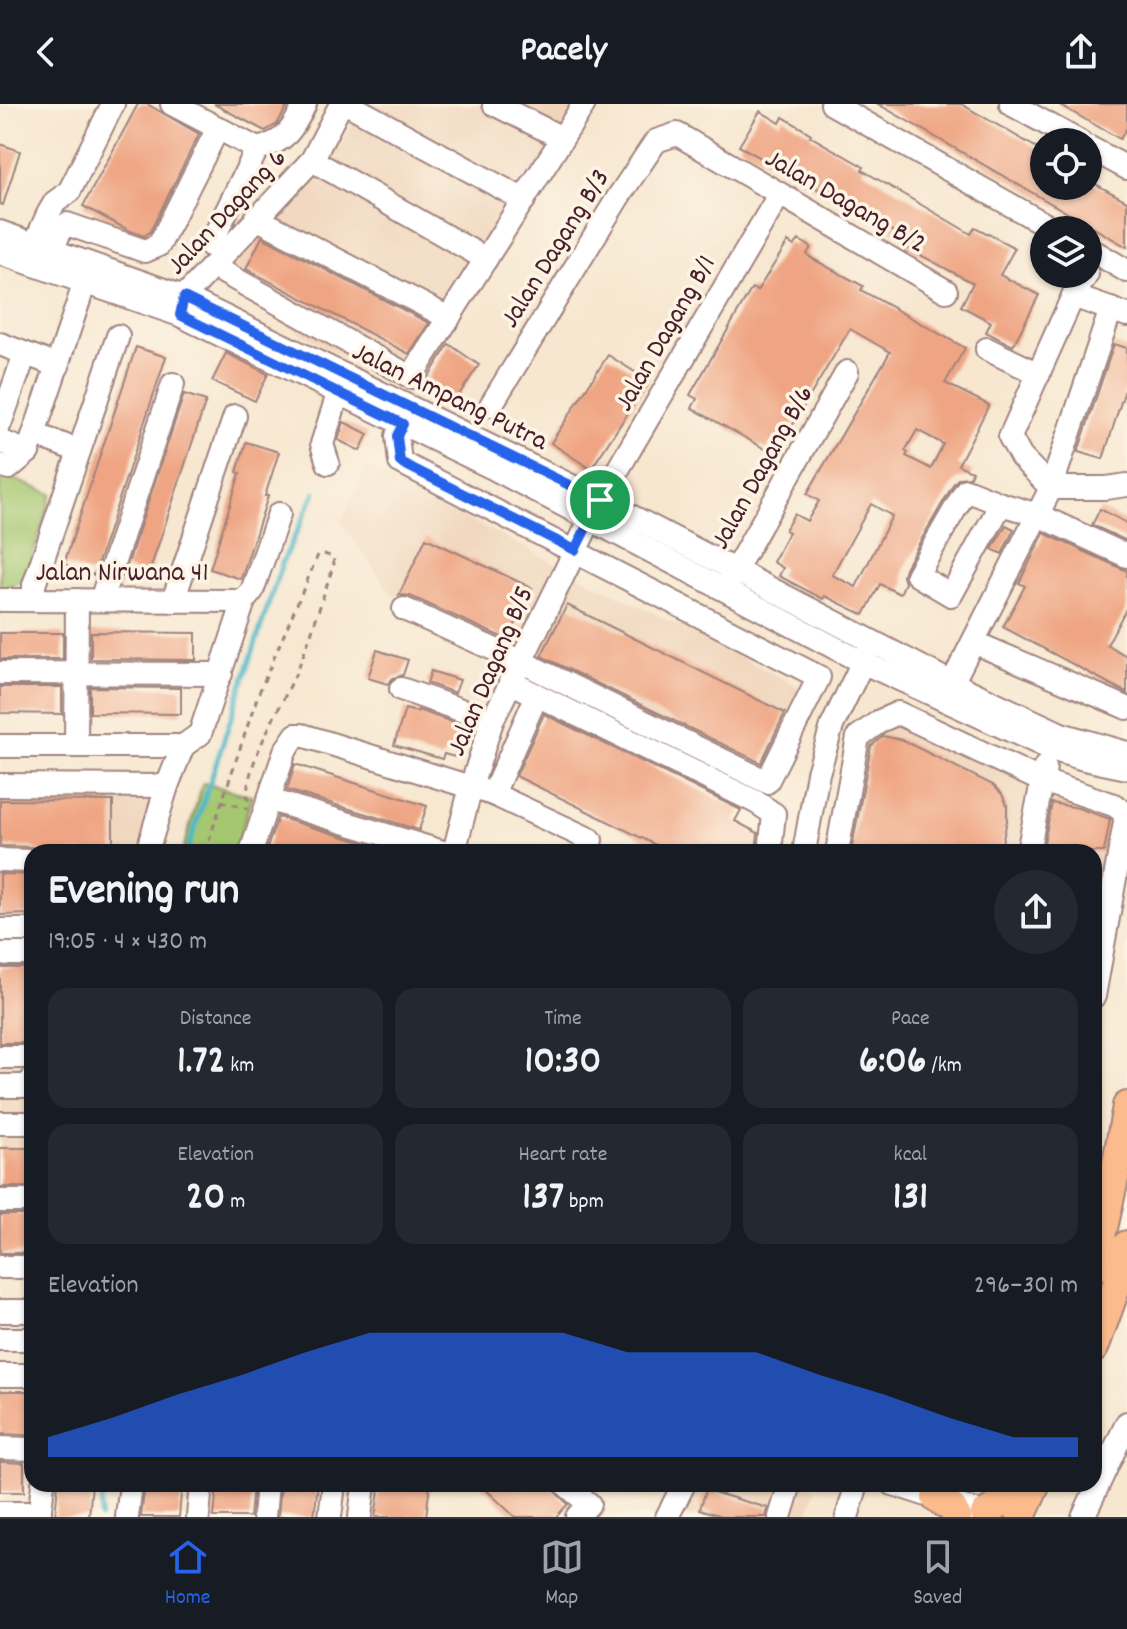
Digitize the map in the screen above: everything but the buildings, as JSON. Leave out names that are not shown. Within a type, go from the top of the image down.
[{"type":"main road","points":[[1102,1232],[1127,1106]]},
{"type":"main road","points":[[1102,1326],[1121,1273],[1127,1245]]},
{"type":"main road","points":[[936,1498],[952,1508],[997,1504],[1020,1492]]},
{"type":"street","points":[[39,255],[55,202],[69,192],[113,104]]},
{"type":"street","points":[[172,104],[257,149],[276,144],[293,129],[305,104]]},
{"type":"street","name":"Jalan Dagang 6","points":[[182,306],[211,255],[256,218],[312,160],[341,104]]},
{"type":"street","points":[[348,104],[524,200]]},
{"type":"street","points":[[494,104],[562,138]]},
{"type":"street","points":[[257,149],[211,255],[411,377],[584,104]]},
{"type":"street","points":[[832,104],[1030,216]]},
{"type":"street","points":[[1011,104],[1055,128]]},
{"type":"street","points":[[39,255],[67,224],[145,251],[159,245],[218,128]]},
{"type":"street","name":"Jalan Dagang B/2","points":[[677,134],[946,291]]},
{"type":"street","name":"Jalan Dagang B/3","points":[[491,405],[656,141],[677,134]]},
{"type":"street","points":[[1102,155],[1127,168]]},
{"type":"street","points":[[312,160],[486,259]]},
{"type":"street","name":"Jalan Dagang B/1","points":[[595,509],[717,296],[779,195]]},
{"type":"street","points":[[256,218],[449,318]]},
{"type":"street","name":"Jalan Ampang Putra","points":[[0,232],[85,282],[182,306],[339,391],[406,416]]},
{"type":"street","name":"Jalan Ampang Putra","points":[[0,253],[39,255],[182,306],[595,509],[948,692],[1051,749],[1127,768]]},
{"type":"street","points":[[1102,265],[1127,271]]},
{"type":"street","points":[[0,465],[9,468],[31,443],[85,282]]},
{"type":"street","points":[[1077,288],[1010,437],[1021,457],[1051,488],[1127,485]]},
{"type":"street","points":[[948,692],[1051,488],[1119,312],[1073,296]]},
{"type":"street","points":[[34,600],[34,585],[118,336]]},
{"type":"street","points":[[0,344],[58,366]]},
{"type":"street","points":[[987,349],[1039,374]]},
{"type":"street","points":[[0,424],[25,354]]},
{"type":"street","name":"Jalan Dagang B/6","points":[[730,580],[847,372]]},
{"type":"street","points":[[101,600],[173,384]]},
{"type":"street","points":[[328,463],[322,444],[339,391]]},
{"type":"street","points":[[173,601],[235,416]]},
{"type":"street","points":[[404,609],[520,661],[767,782],[819,677],[400,462],[397,436],[406,416]]},
{"type":"street","points":[[0,441],[79,451]]},
{"type":"street","points":[[1001,504],[951,595],[917,575],[966,490],[1038,515],[1127,556]]},
{"type":"street","name":"Jalan Dagang B/5","points":[[456,844],[492,721],[595,509]]},
{"type":"street","points":[[149,844],[183,746],[200,734],[244,601],[252,591],[279,514]]},
{"type":"street","name":"Jalan Nirwana 41","points":[[0,600],[244,601]]},
{"type":"street","points":[[76,746],[77,600]]},
{"type":"street","points":[[973,642],[1127,708]]},
{"type":"street","points":[[805,844],[818,773],[832,726],[867,652]]},
{"type":"street","points":[[0,673],[221,674]]},
{"type":"street","points":[[510,682],[756,802],[774,814],[771,844]]},
{"type":"street","points":[[401,689],[492,721]]},
{"type":"street","name":"Jalan Ampang Putra","points":[[948,692],[1061,734],[1127,753]]},
{"type":"street","points":[[493,794],[537,695]]},
{"type":"street","points":[[838,844],[858,737],[880,721],[898,713],[1040,780],[1114,805],[1124,812],[1125,822],[1102,951]]},
{"type":"street","points":[[832,726],[858,737]]},
{"type":"street","points":[[254,844],[285,751],[296,735],[493,794],[591,840]]},
{"type":"street","points":[[0,746],[183,746]]},
{"type":"street","points":[[1029,844],[1040,780],[1051,749]]},
{"type":"street","points":[[0,785],[167,786]]},
{"type":"street","points":[[270,800],[416,844]]},
{"type":"street","points":[[0,860],[24,861]]},
{"type":"street","points":[[0,930],[24,930]]},
{"type":"street","points":[[0,954],[24,954]]},
{"type":"street","points":[[0,1057],[24,1057]]},
{"type":"street","points":[[0,1086],[24,1086]]},
{"type":"street","points":[[0,1123],[24,1123]]},
{"type":"street","points":[[0,1201],[24,1201]]},
{"type":"street","points":[[0,1267],[24,1267]]},
{"type":"street","points":[[0,1311],[24,1311]]},
{"type":"street","points":[[0,1339],[24,1339]]},
{"type":"street","points":[[0,1375],[24,1375]]},
{"type":"street","points":[[1102,1487],[1122,1456],[1127,1423]]},
{"type":"street","points":[[0,1448],[24,1449]]},
{"type":"street","points":[[0,1513],[39,1515],[42,1492]]},
{"type":"street","points":[[127,1517],[130,1492]]},
{"type":"street","points":[[198,1517],[200,1492]]},
{"type":"street","points":[[264,1517],[266,1492]]},
{"type":"street","points":[[330,1517],[333,1492]]},
{"type":"street","points":[[360,1517],[363,1492]]},
{"type":"street","points":[[572,1492],[590,1513]]},
{"type":"street","points":[[676,1515],[682,1492]]},
{"type":"street","points":[[780,1517],[783,1492]]},
{"type":"street","points":[[852,1515],[856,1492]]},
{"type":"street","points":[[918,1492],[936,1498]]},
{"type":"street","points":[[1083,1517],[1099,1492]]},
{"type":"path","points":[[208,844],[221,801],[258,695],[318,555],[333,557],[334,564],[296,674],[266,734],[248,784],[247,798],[251,810],[221,801]]},
{"type":"shaded area","points":[[364,104],[595,104],[408,394],[210,281],[332,157]]},
{"type":"shaded area","points":[[366,467],[803,689],[760,776],[393,596],[341,522]]},
{"type":"shaded area","points":[[898,717],[1119,816],[1102,915],[1102,844],[843,844],[863,738]]},
{"type":"shaded area","points":[[0,791],[156,792],[140,844],[24,844],[24,1259],[0,1259]]},
{"type":"shaded area","points":[[673,1492],[816,1492],[807,1517],[661,1517]]},
{"type":"green space","points":[[0,474],[52,494],[25,580],[0,589]]},
{"type":"green space","points":[[203,783],[252,796],[237,844],[184,844]]},
{"type":"waterway","points":[[190,844],[282,563],[315,493]]},
{"type":"waterway","points":[[100,1517],[102,1492]]},
{"type":"route","points":[[184,297],[410,407],[600,500],[575,550],[400,462],[397,436],[403,424],[180,315],[184,297]]}]
